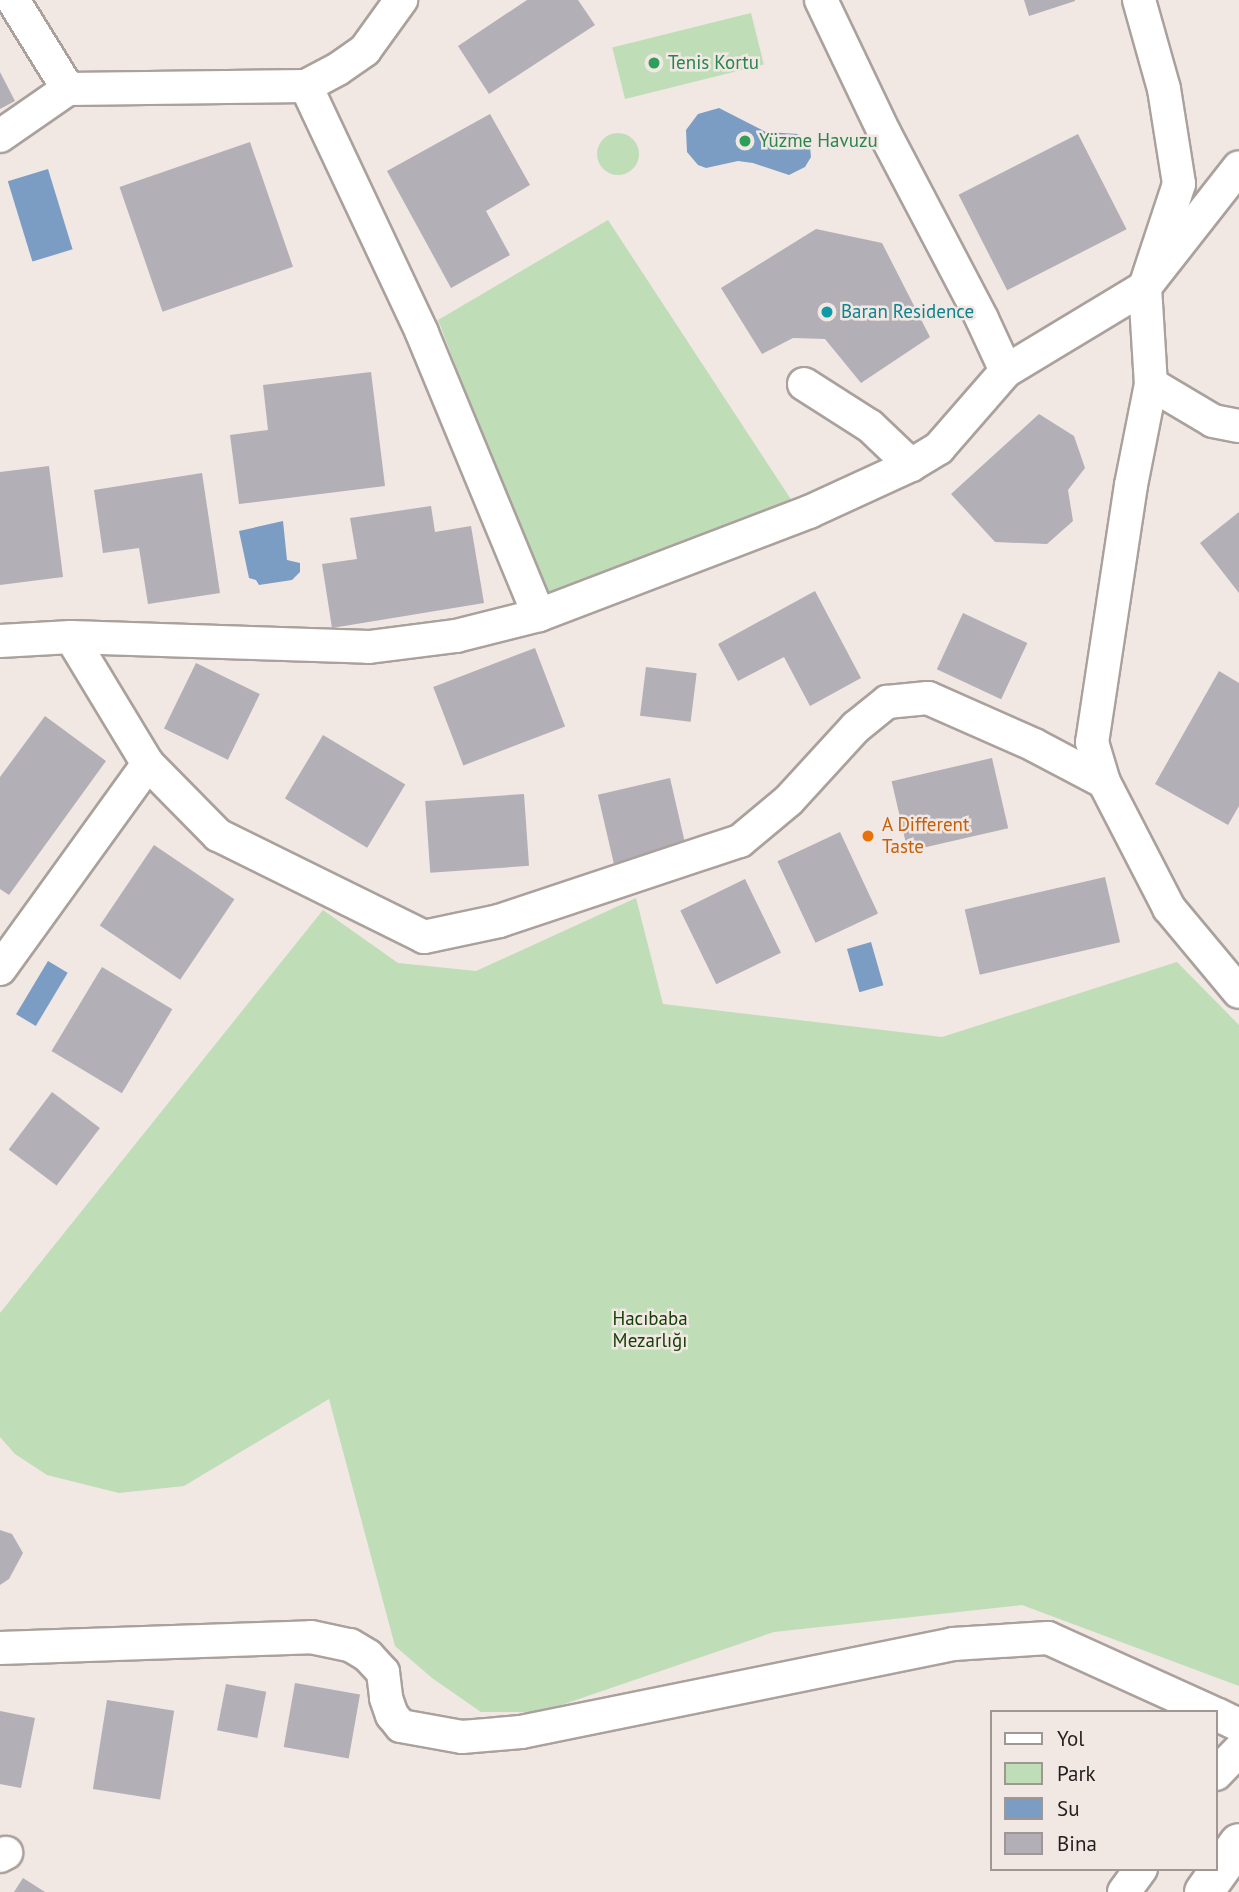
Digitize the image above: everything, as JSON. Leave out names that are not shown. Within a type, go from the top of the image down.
[{"type":"highway","points":[[1204,1892],[1239,1843]]},
{"type":"street","points":[[13,0],[68,89]]},
{"type":"street","points":[[0,136],[68,89],[306,86],[338,69],[365,50],[401,0]]},
{"type":"street","points":[[821,0],[884,132],[982,319],[1006,371]]},
{"type":"street","points":[[1139,0],[1164,89],[1179,184],[1145,286],[1152,384],[1131,485],[1092,742],[1104,782],[1169,908],[1239,992]]},
{"type":"street","points":[[306,86],[422,333],[539,615]]},
{"type":"street","points":[[0,641],[71,637],[369,647],[456,636],[539,615],[809,512],[912,465],[939,448],[1006,371],[1145,286],[1239,167]]},
{"type":"street","points":[[804,384],[870,426],[912,465]]},
{"type":"street","points":[[1152,384],[1213,421],[1239,426]]},
{"type":"street","points":[[71,637],[148,764],[218,835],[424,937],[499,921],[740,841],[789,800],[856,727],[887,702],[928,698],[1034,745],[1104,782]]},
{"type":"street","points":[[0,969],[148,764]]},
{"type":"street","points":[[0,1648],[311,1637],[350,1645],[368,1656],[383,1672],[386,1698],[392,1715],[401,1726],[463,1737],[520,1732],[953,1644],[1048,1638],[1207,1710]]},
{"type":"street","points":[[1218,1715],[1239,1724]]},
{"type":"street","points":[[1218,1772],[1239,1750]]},
{"type":"street","points":[[1124,1892],[1140,1871]]},
{"type":"green space","points":[[751,13],[764,64],[625,99],[612,48]]},
{"type":"green space","points":[[618,133],[633,139],[639,154],[633,169],[618,175],[603,169],[597,154],[603,139]]},
{"type":"green space","points":[[608,220],[792,501],[546,597],[438,320]]},
{"type":"green space","name":"Hacıbaba Mezarlığı","points":[[636,898],[663,1004],[942,1037],[1177,962],[1239,1025],[1239,1686],[1022,1605],[774,1632],[541,1712],[481,1712],[432,1678],[395,1646],[329,1399],[184,1486],[119,1493],[47,1475],[15,1454],[0,1437],[0,1313],[323,910],[398,963],[476,971]]},
{"type":"water","name":"Yüzme Havuzu","points":[[719,108],[766,132],[798,134],[810,147],[811,157],[805,167],[789,175],[738,161],[706,168],[698,165],[687,152],[686,130],[698,114]]},
{"type":"water","points":[[48,169],[73,249],[32,262],[8,181]]},
{"type":"water","points":[[283,521],[287,560],[300,563],[300,572],[292,580],[259,585],[256,580],[249,578],[239,531]]},
{"type":"water","points":[[871,942],[883,985],[859,992],[847,949]]},
{"type":"water","points":[[48,961],[68,973],[36,1026],[16,1014]]},
{"type":"building","points":[[527,0],[578,0],[595,25],[489,94],[458,46]]},
{"type":"building","points":[[1024,0],[1075,0],[1075,1],[1029,16]]},
{"type":"building","points":[[0,72],[15,101],[0,109]]},
{"type":"building","points":[[490,114],[530,185],[486,211],[510,255],[451,288],[387,171]]},
{"type":"building","points":[[1078,134],[1127,229],[1007,290],[959,195]]},
{"type":"building","points":[[250,142],[293,267],[162,312],[120,187]]},
{"type":"building","name":"Baran Residence","points":[[816,229],[882,243],[930,337],[861,383],[825,339],[793,338],[762,354],[721,288]]},
{"type":"building","points":[[371,372],[385,486],[239,504],[230,435],[268,430],[263,385]]},
{"type":"building","points":[[1039,414],[1074,436],[1085,468],[1068,490],[1073,521],[1047,544],[995,542],[951,494]]},
{"type":"building","points":[[49,466],[63,577],[0,585],[0,472]]},
{"type":"building","points":[[202,473],[220,593],[148,604],[139,548],[103,553],[94,490]]},
{"type":"building","points":[[431,506],[435,532],[471,526],[484,603],[332,628],[322,564],[357,559],[350,518]]},
{"type":"building","points":[[1239,512],[1239,593],[1200,543]]},
{"type":"building","points":[[815,591],[861,678],[810,706],[784,657],[738,681],[718,644]]},
{"type":"building","points":[[963,613],[1027,643],[1001,699],[937,669]]},
{"type":"building","points":[[535,648],[565,726],[463,765],[433,687]]},
{"type":"building","points":[[196,663],[260,694],[228,760],[164,729]]},
{"type":"building","points":[[646,667],[697,673],[691,722],[640,716]]},
{"type":"building","points":[[1219,671],[1239,683],[1239,806],[1228,825],[1155,784]]},
{"type":"building","points":[[45,716],[106,761],[9,895],[0,889],[0,777]]},
{"type":"building","points":[[323,735],[405,784],[367,848],[285,798]]},
{"type":"building","points":[[992,758],[1008,828],[908,851],[892,781]]},
{"type":"building","points":[[670,778],[686,847],[614,864],[598,795]]},
{"type":"building","points":[[524,794],[529,866],[430,873],[425,801]]},
{"type":"building","points":[[840,832],[878,914],[816,943],[777,861]]},
{"type":"building","points":[[154,845],[234,899],[180,980],[100,925]]},
{"type":"building","points":[[1105,877],[1120,942],[980,975],[965,909]]},
{"type":"building","points":[[745,879],[781,953],[716,984],[680,911]]},
{"type":"building","points":[[102,967],[172,1009],[122,1093],[52,1051]]},
{"type":"building","points":[[52,1092],[100,1128],[57,1186],[9,1150]]},
{"type":"building","points":[[0,1530],[12,1534],[23,1553],[9,1579],[0,1585]]},
{"type":"building","points":[[295,1683],[360,1694],[349,1758],[284,1747]]},
{"type":"building","points":[[226,1684],[266,1692],[257,1738],[217,1730]]},
{"type":"building","points":[[107,1700],[174,1711],[160,1800],[93,1789]]},
{"type":"building","points":[[0,1711],[35,1718],[21,1788],[0,1784]]},
{"type":"building","points":[[23,1878],[45,1892],[14,1892]]},
{"type":"place","name":"Tenis Kortu","points":[[654,63]]},
{"type":"place","name":"Yüzme Havuzu","points":[[745,141]]},
{"type":"place","name":"Baran Residence","points":[[827,312]]},
{"type":"place","name":"A Different Taste","points":[[868,836]]}]
